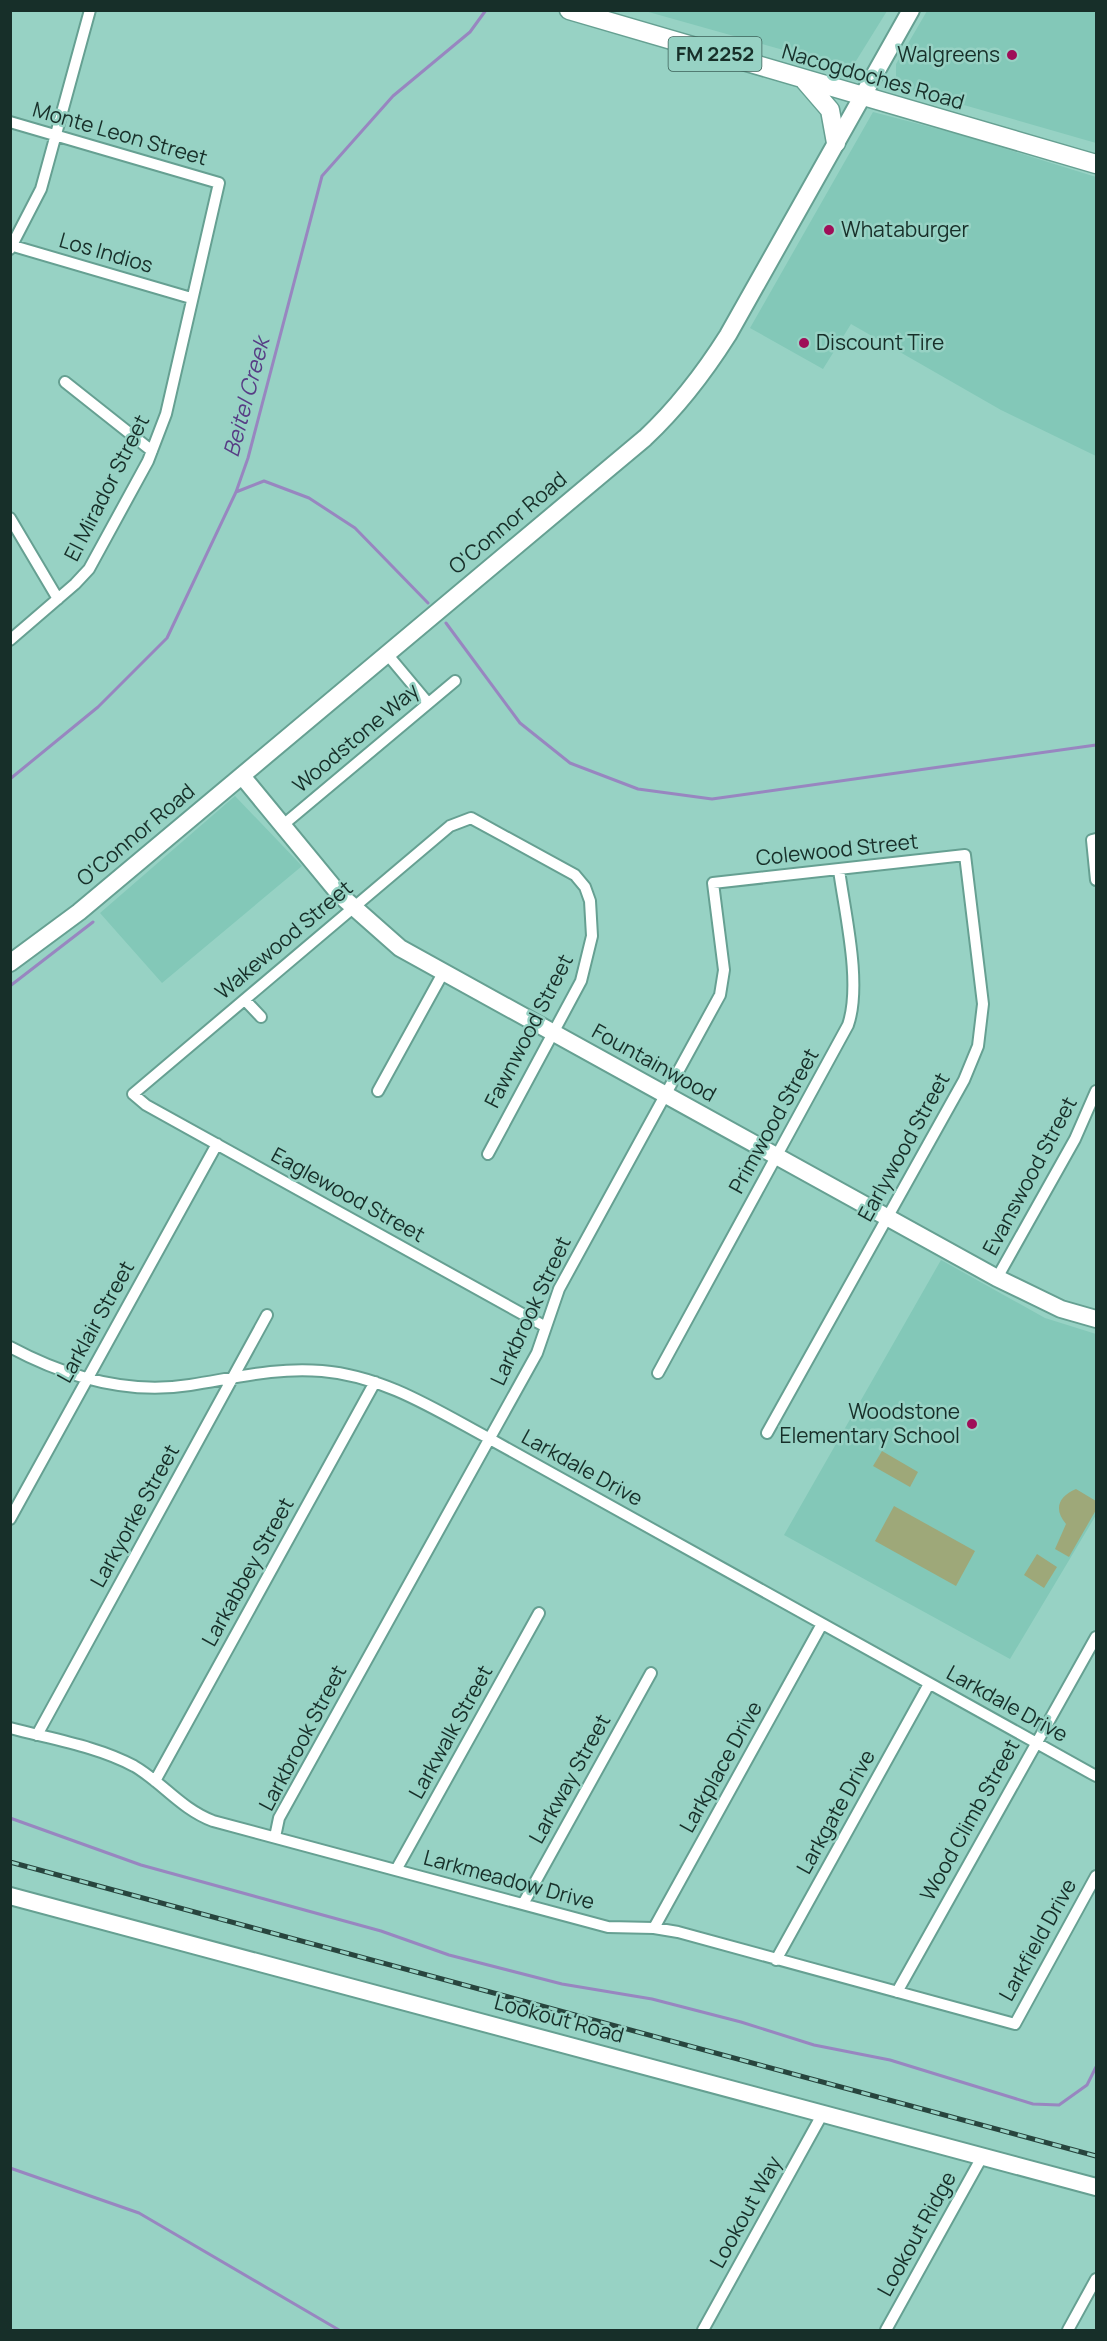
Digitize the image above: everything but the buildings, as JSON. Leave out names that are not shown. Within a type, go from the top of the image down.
[{"type":"main road","name":"Nacogdoches Road","points":[[569,10],[1096,164]]},
{"type":"main road","points":[[804,80],[830,110],[836,143]]},
{"type":"street","points":[[11,247],[41,189],[90,10]]},
{"type":"street","name":"O'Connor Road","points":[[10,963],[79,912],[672,412],[706,371],[728,335],[911,10]]},
{"type":"street","name":"Monte Leon Street","points":[[10,122],[219,183]]},
{"type":"street","name":"El Mirador Street","points":[[10,640],[89,569],[152,451],[166,414],[219,183]]},
{"type":"street","name":"Los Indios","points":[[11,247],[191,298]]},
{"type":"street","points":[[65,382],[152,451]]},
{"type":"street","points":[[10,518],[58,599]]},
{"type":"street","points":[[387,654],[428,703]]},
{"type":"street","name":"Woodstone Way","points":[[282,825],[454,681]]},
{"type":"street","name":"Fountainwood","points":[[242,776],[353,908],[400,948],[997,1278],[1061,1310],[1096,1318]]},
{"type":"street","name":"Wakewood Street","points":[[133,1094],[450,826],[463,819],[478,820],[575,875],[585,887]]},
{"type":"street","points":[[1094,839],[1096,880]]},
{"type":"street","name":"Colewood Street","points":[[713,883],[965,855]]},
{"type":"street","name":"Earlywood Street","points":[[767,1433],[964,1080],[978,1046],[983,1004],[965,855]]},
{"type":"street","name":"Primwood Street","points":[[658,1373],[775,1155],[830,1060],[853,1011],[854,987],[839,870]]},
{"type":"street","name":"Larkbrook Street","points":[[275,1837],[279,1818],[537,1353],[559,1289],[664,1093],[714,1008],[723,982],[713,883]]},
{"type":"street","name":"Fawnwood Street","points":[[488,1154],[581,981],[591,951],[593,921],[585,887]]},
{"type":"street","points":[[378,1091],[443,973]]},
{"type":"street","points":[[245,1000],[261,1017]]},
{"type":"street","name":"Evanswood Street","points":[[997,1278],[1075,1139],[1096,1091]]},
{"type":"street","name":"Eaglewood Street","points":[[133,1094],[146,1105],[546,1327]]},
{"type":"street","name":"Larklair Street","points":[[10,1519],[217,1144]]},
{"type":"street","name":"Larkyorke Street","points":[[37,1735],[267,1315]]},
{"type":"street","name":"Larkdale Drive","points":[[10,1347],[40,1363],[87,1379],[132,1388],[160,1388],[277,1370],[301,1370],[341,1373],[403,1392],[1096,1776]]},
{"type":"street","name":"Larkabbey Street","points":[[155,1781],[375,1382]]},
{"type":"street","name":"Larkwalk Street","points":[[396,1870],[539,1613]]},
{"type":"street","name":"Larkplace Drive","points":[[654,1928],[822,1624]]},
{"type":"street","name":"Wood Climb Street","points":[[897,1992],[1096,1637]]},
{"type":"street","name":"Larkway Street","points":[[523,1904],[651,1673]]},
{"type":"street","name":"Larkgate Drive","points":[[776,1960],[929,1684]]},
{"type":"street","name":"Larkmeadow Drive","points":[[10,1728],[117,1758],[155,1781],[200,1816],[608,1927],[654,1928],[1015,2024]]},
{"type":"street","name":"Larkfield Drive","points":[[1015,2024],[1096,1876]]},
{"type":"street","name":"Lookout Road","points":[[10,1896],[1096,2187]]},
{"type":"street","name":"Lookout Way","points":[[703,2331],[823,2113]]},
{"type":"street","name":"Lookout Ridge","points":[[886,2331],[982,2157]]},
{"type":"street","points":[[1068,2331],[1096,2279]]},
{"type":"shaded area","points":[[645,11],[887,11],[851,69]]},
{"type":"shaded area","points":[[927,11],[1096,11],[1096,143],[901,87],[896,77],[896,64]]},
{"type":"shaded area","points":[[873,112],[961,135],[1096,177],[1096,456],[1001,410],[851,324],[823,369],[750,328]]},
{"type":"shaded area","points":[[235,796],[302,866],[162,983],[100,913]]},
{"type":"shaded area","name":"Woodstone Elementary School","points":[[941,1260],[1045,1318],[1096,1334],[1096,1515],[1010,1659],[784,1535]]},
{"type":"shaded area","points":[[882,1451],[918,1472],[910,1487],[873,1466]]},
{"type":"shaded area","points":[[1076,1489],[1096,1501],[1096,1510],[1069,1557],[1055,1549],[1066,1524],[1059,1508],[1065,1495]]},
{"type":"shaded area","points":[[894,1506],[975,1551],[956,1586],[875,1541]]},
{"type":"shaded area","points":[[1037,1554],[1057,1567],[1044,1588],[1024,1575]]},
{"type":"waterway","name":"Beitel Creek","points":[[10,779],[98,707],[167,638],[236,492],[248,458],[322,176],[393,96],[470,32],[486,10]]},
{"type":"waterway","points":[[236,492],[264,481],[309,498],[355,528],[428,603]]},
{"type":"waterway","points":[[446,623],[520,723],[570,763],[638,789],[712,799],[1096,745]]},
{"type":"waterway","points":[[10,986],[93,922]]},
{"type":"waterway","points":[[10,1818],[141,1865],[381,1931],[449,1955],[562,1984],[652,1999],[741,2022],[814,2045],[890,2060],[1033,2104],[1059,2105],[1087,2085],[1096,2067]]},
{"type":"waterway","points":[[10,2168],[139,2213],[339,2330]]},
{"type":"railway","points":[[10,1862],[1096,2156]]},
{"type":"place","name":"Walgreens","points":[[1012,55]]},
{"type":"place","name":"Whataburger","points":[[829,230]]},
{"type":"place","name":"Discount Tire","points":[[804,343]]},
{"type":"place","name":"Woodstone Elementary School","points":[[972,1424]]}]
